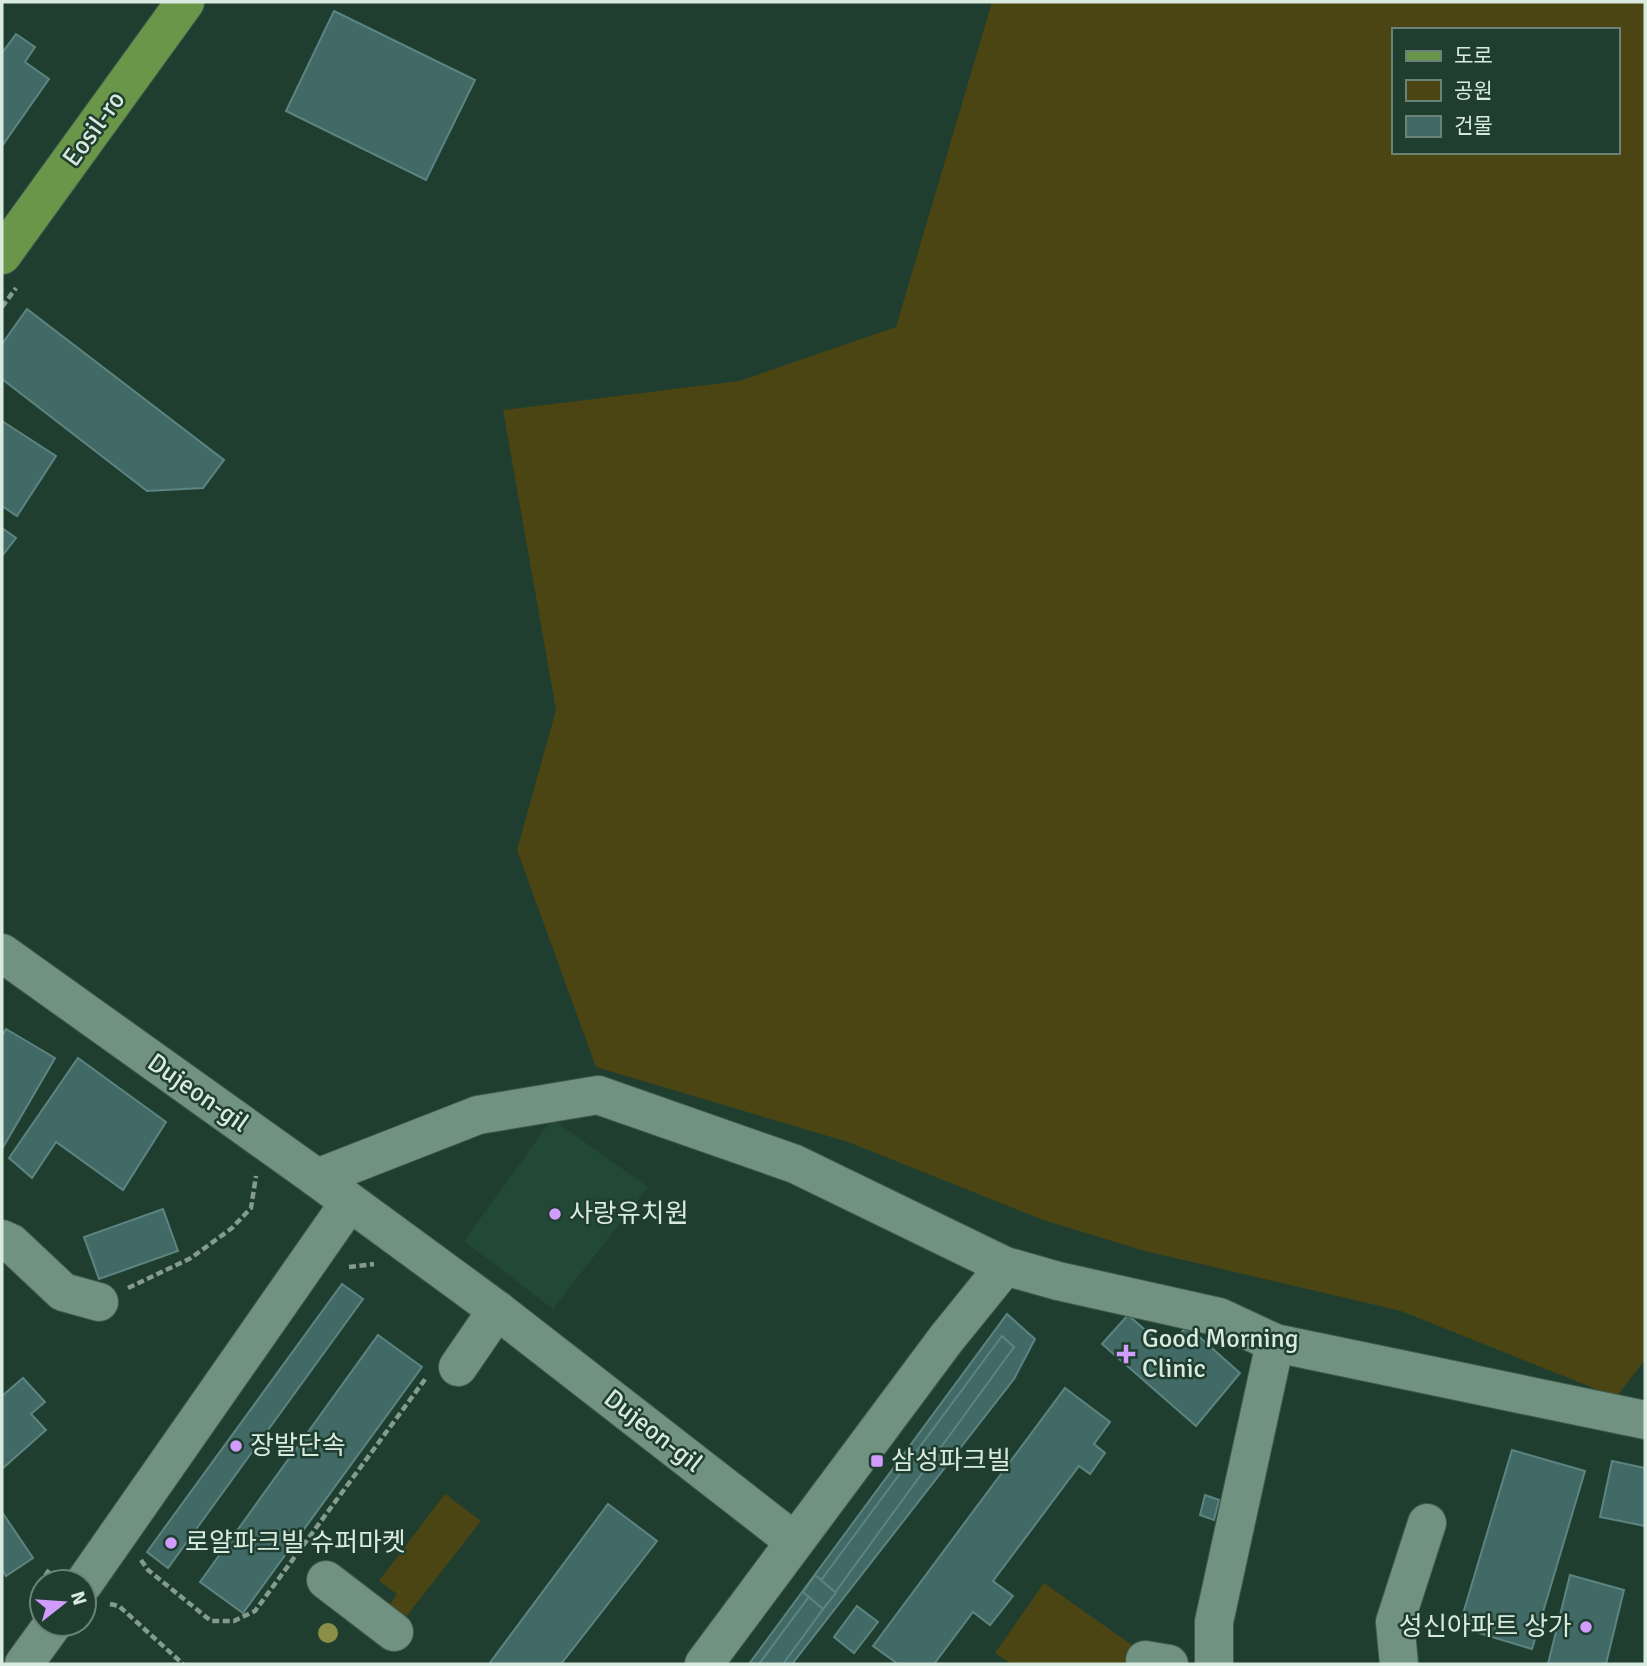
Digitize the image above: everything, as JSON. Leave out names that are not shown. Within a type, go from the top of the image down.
[{"type":"main road","name":"Eosil-ro","points":[[2,255],[185,2]]},
{"type":"street","name":"Dujeon-gil","points":[[2,953],[497,1310],[794,1541]]},
{"type":"street","points":[[317,1178],[478,1115],[598,1095],[794,1164],[1005,1266],[1058,1282],[1219,1317],[1275,1343],[1645,1420]]},
{"type":"street","points":[[91,1568],[349,1203]]},
{"type":"street","points":[[2,1239],[11,1243],[81,1297]]},
{"type":"street","points":[[704,1664],[938,1350],[1005,1266]]},
{"type":"street","points":[[443,1371],[497,1310]]},
{"type":"street","points":[[1214,1664],[1214,1622],[1275,1343]]},
{"type":"street","points":[[1399,1664],[1395,1622],[1427,1523]]},
{"type":"street","points":[[326,1580],[394,1632]]},
{"type":"street","points":[[24,1664],[33,1638]]},
{"type":"path","points":[[81,1297],[191,1258],[232,1228],[251,1208],[257,1169]]},
{"type":"path","points":[[345,1270],[352,1265],[380,1266]]},
{"type":"path","points":[[140,1558],[148,1570],[211,1621],[234,1621],[255,1611],[443,1371]]},
{"type":"path","points":[[98,1593],[119,1606],[183,1664]]},
{"type":"shaded area","name":"사랑유치원","points":[[552,1119],[648,1187],[553,1309],[464,1241]]},
{"type":"green space","points":[[992,2],[1645,2],[1645,1360],[1616,1397],[1401,1311],[1145,1251],[1043,1220],[848,1142],[596,1067],[517,850],[556,710],[503,410],[739,381],[896,327]]},
{"type":"green space","points":[[445,1494],[481,1521],[405,1618],[389,1606],[397,1594],[379,1581]]},
{"type":"green space","points":[[1044,1583],[1143,1653],[1135,1664],[1011,1664],[995,1653]]},
{"type":"building","points":[[334,11],[475,80],[426,180],[286,111]]},
{"type":"building","points":[[16,34],[35,47],[25,62],[49,79],[2,146],[2,53]]},
{"type":"building","points":[[27,309],[224,460],[203,488],[147,491],[2,379],[2,344]]},
{"type":"building","points":[[2,421],[56,456],[17,516],[2,506]]},
{"type":"building","points":[[2,528],[16,538],[2,556]]},
{"type":"building","points":[[6,1029],[55,1058],[2,1149],[2,1036]]},
{"type":"building","points":[[78,1058],[166,1122],[123,1190],[56,1142],[32,1178],[9,1158]]},
{"type":"building","points":[[163,1209],[178,1251],[99,1279],[84,1237]]},
{"type":"building","points":[[342,1284],[363,1299],[168,1568],[147,1552]]},
{"type":"building","points":[[1007,1314],[1035,1339],[1014,1379],[792,1664],[749,1664]]},
{"type":"building","points":[[1128,1315],[1167,1349],[1187,1326],[1240,1373],[1196,1426],[1102,1344]]},
{"type":"building","points":[[378,1335],[422,1367],[243,1613],[200,1582]]},
{"type":"building","points":[[1002,1336],[1014,1347],[783,1664],[759,1664]]},
{"type":"building","points":[[23,1378],[45,1402],[31,1414],[46,1430],[2,1469],[2,1396]]},
{"type":"building","points":[[1065,1388],[1110,1422],[1094,1444],[1105,1453],[1090,1474],[1079,1466],[993,1581],[1013,1596],[990,1625],[973,1612],[934,1664],[898,1664],[873,1646]]},
{"type":"building","points":[[1512,1450],[1585,1471],[1532,1649],[1459,1627]]},
{"type":"building","points":[[1612,1461],[1645,1468],[1645,1526],[1600,1517]]},
{"type":"building","points":[[1205,1495],[1219,1500],[1214,1520],[1200,1515]]},
{"type":"building","points":[[608,1504],[657,1541],[561,1664],[489,1664]]},
{"type":"building","points":[[2,1512],[33,1558],[6,1576],[2,1569]]},
{"type":"building","points":[[815,1575],[836,1593],[823,1609],[803,1592]]},
{"type":"building","name":"성신아파트 상가","points":[[1570,1575],[1624,1590],[1606,1664],[1548,1664]]},
{"type":"building","points":[[857,1606],[878,1622],[854,1653],[834,1637]]},
{"type":"place","name":"사랑유치원","points":[[555,1214]]},
{"type":"place","name":"Good Morning Clinic","points":[[1126,1354]]},
{"type":"place","name":"장발단속","points":[[236,1446]]},
{"type":"place","name":"삼성파크빌","points":[[877,1461]]},
{"type":"place","name":"로얄파크빌 슈퍼마켓","points":[[171,1543]]},
{"type":"place","name":"성신아파트 상가","points":[[1586,1627]]}]
